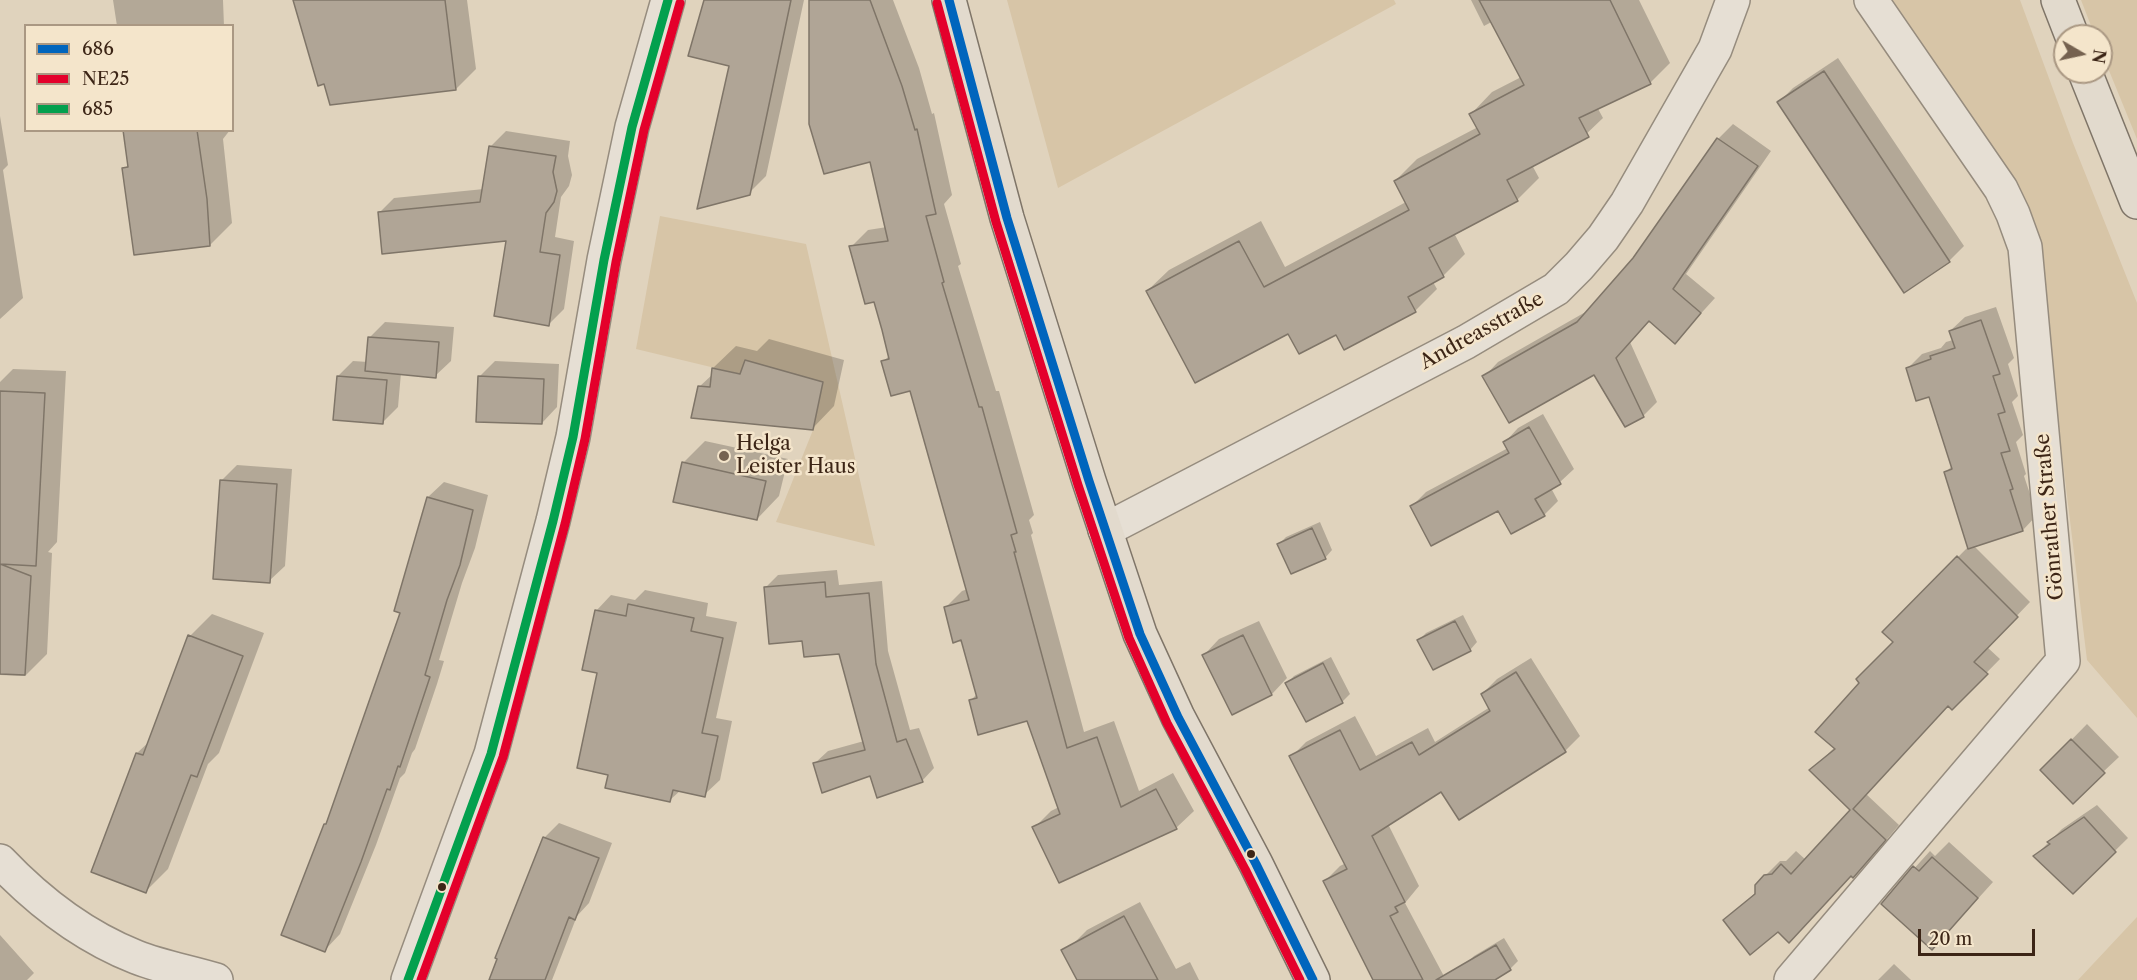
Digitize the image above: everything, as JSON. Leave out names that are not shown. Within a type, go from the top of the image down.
[{"type":"main road","points":[[949,0],[1007,218],[1140,634],[1174,707],[1256,864],[1313,980]]},
{"type":"main road","points":[[2058,0],[2067,24]]},
{"type":"main road","points":[[2090,84],[2137,202]]},
{"type":"street","points":[[408,980],[491,754],[553,521],[573,436],[604,260],[632,127],[668,0]]},
{"type":"street","name":"Andreasstraße","points":[[1105,530],[1466,342],[1556,289],[1591,252],[1627,203],[1715,49],[1733,0]]},
{"type":"street","name":"Gönrather Straße","points":[[1791,980],[2063,661],[2025,247],[2001,189],[1871,0]]},
{"type":"street","points":[[0,861],[27,889],[75,926],[136,957],[216,980]]},
{"type":"shaded area","points":[[1007,0],[1394,0],[1396,4],[1058,188]]},
{"type":"shaded area","points":[[1891,0],[2020,0],[2073,143],[2137,303],[2137,718],[2087,660],[2036,241]]},
{"type":"shaded area","points":[[2081,0],[2137,0],[2137,139],[2113,80],[2113,24],[2090,24]]},
{"type":"shaded area","points":[[660,216],[806,244],[875,546],[776,522],[813,430],[823,382],[740,374],[636,349]]},
{"type":"shaded area","points":[[2137,917],[2137,980],[2078,980]]},
{"type":"building","points":[[293,0],[445,0],[456,90],[330,105],[324,84],[318,86]]},
{"type":"building","points":[[704,0],[791,0],[750,195],[697,209],[729,66],[688,56]]},
{"type":"building","points":[[809,0],[870,0],[902,86],[915,130],[917,129],[936,214],[926,216],[944,282],[942,283],[979,407],[982,407],[1017,533],[1011,535],[1016,552],[1014,552],[1067,748],[1097,737],[1121,807],[1156,789],[1177,829],[1059,883],[1032,827],[1060,814],[1027,721],[978,735],[969,700],[977,698],[961,640],[953,643],[944,607],[969,600],[910,391],[891,396],[881,361],[889,359],[882,330],[874,302],[865,304],[849,246],[888,241],[870,162],[824,174],[809,124]]},
{"type":"building","points":[[1479,0],[1610,0],[1651,84],[1579,118],[1589,137],[1507,180],[1518,201],[1429,248],[1444,277],[1408,297],[1416,312],[1344,350],[1336,335],[1299,354],[1288,334],[1195,383],[1146,291],[1239,241],[1264,287],[1409,210],[1394,181],[1480,134],[1469,114],[1524,85]]},
{"type":"building","points":[[1824,71],[1950,262],[1904,293],[1777,102]]},
{"type":"building","points":[[123,132],[197,132],[207,199],[210,246],[134,255],[122,168],[128,167]]},
{"type":"building","points":[[1717,138],[1758,166],[1673,289],[1701,313],[1675,344],[1649,321],[1616,358],[1644,417],[1625,427],[1594,375],[1509,423],[1482,376],[1577,322],[1633,258]]},
{"type":"building","points":[[489,146],[556,156],[553,172],[557,191],[554,202],[546,213],[540,252],[560,255],[549,326],[494,316],[506,241],[382,254],[378,212],[480,202]]},
{"type":"building","points":[[1981,320],[2000,374],[1993,376],[2005,412],[1998,414],[2010,451],[2001,453],[2023,531],[1968,549],[1944,472],[1952,469],[1929,397],[1916,401],[1906,368],[1931,359],[1930,356],[1955,348],[1949,331]]},
{"type":"building","points":[[368,337],[439,342],[436,378],[365,371]]},
{"type":"building","points":[[745,360],[823,382],[813,430],[691,418],[698,386],[710,387],[712,368],[740,374]]},
{"type":"building","points":[[337,376],[387,380],[383,424],[333,420]]},
{"type":"building","points":[[478,376],[544,379],[542,424],[476,422]]},
{"type":"building","points":[[0,391],[45,393],[36,566],[0,564]]},
{"type":"building","points":[[1529,427],[1561,484],[1535,499],[1545,516],[1511,534],[1498,511],[1431,546],[1410,506],[1509,453],[1503,442]]},
{"type":"building","points":[[682,462],[766,481],[757,520],[673,502]]},
{"type":"building","points":[[220,480],[277,484],[270,583],[213,579]]},
{"type":"building","points":[[427,497],[473,510],[460,565],[425,675],[430,677],[400,767],[398,766],[390,790],[387,789],[325,952],[281,935],[324,824],[326,824],[400,613],[394,611]]},
{"type":"building","points":[[1312,528],[1326,559],[1291,574],[1277,544]]},
{"type":"building","points":[[1957,556],[2018,617],[1974,662],[1988,674],[1952,710],[1948,706],[1853,809],[1886,840],[1853,878],[1851,876],[1789,943],[1778,932],[1750,955],[1723,920],[1755,894],[1755,885],[1764,875],[1772,874],[1781,864],[1791,874],[1850,810],[1809,770],[1835,749],[1815,732],[1859,683],[1856,679],[1893,642],[1882,632]]},
{"type":"building","points":[[0,564],[31,576],[25,675],[0,674]]},
{"type":"building","points":[[825,582],[826,597],[869,593],[876,664],[897,742],[906,739],[923,782],[877,798],[870,776],[822,793],[813,763],[865,750],[839,654],[804,657],[802,641],[769,644],[764,587]]},
{"type":"building","points":[[628,604],[694,618],[691,631],[723,638],[702,733],[718,736],[705,797],[673,790],[670,802],[605,788],[608,775],[577,768],[597,673],[582,670],[595,610],[626,616]]},
{"type":"building","points":[[1455,621],[1471,651],[1433,670],[1417,640]]},
{"type":"building","points":[[188,635],[243,656],[197,777],[191,775],[146,893],[91,872],[136,753],[143,755]]},
{"type":"building","points":[[1243,635],[1272,695],[1232,715],[1202,655]]},
{"type":"building","points":[[1323,663],[1343,703],[1306,722],[1285,683]]},
{"type":"building","points":[[1516,672],[1566,752],[1459,820],[1441,792],[1372,836],[1405,902],[1395,907],[1398,912],[1390,916],[1423,980],[1373,980],[1323,881],[1347,869],[1289,756],[1340,730],[1360,770],[1412,742],[1419,755],[1490,711],[1481,694]]},
{"type":"building","points":[[2071,739],[2105,773],[2073,804],[2040,770]]},
{"type":"building","points":[[2084,817],[2116,852],[2073,894],[2033,856],[2050,844],[2047,842]]},
{"type":"building","points":[[543,837],[599,858],[575,920],[569,917],[545,980],[489,980],[497,959],[495,958]]},
{"type":"building","points":[[1932,857],[1978,898],[1932,950],[1881,904],[1913,866],[1919,871]]},
{"type":"building","points":[[1124,916],[1158,980],[1077,980],[1061,950]]},
{"type":"building","points":[[1496,945],[1511,970],[1495,980],[1436,980]]},
{"type":"transit line","name":"685","points":[[408,980],[491,754],[553,521],[573,437],[604,260],[632,127],[668,0]]},
{"type":"transit line","name":"686","points":[[949,0],[1007,218],[1089,481],[1140,634],[1178,717],[1256,864],[1313,980]]},
{"type":"transit line","name":"NE25","points":[[421,980],[503,757],[565,524],[585,439],[616,262],[644,130],[680,3]]},
{"type":"transit line","name":"NE25","points":[[937,3],[996,222],[1078,485],[1129,638],[1167,723],[1245,869],[1300,980]]},
{"type":"place","name":"Helga Leister Haus","points":[[724,456]]}]
